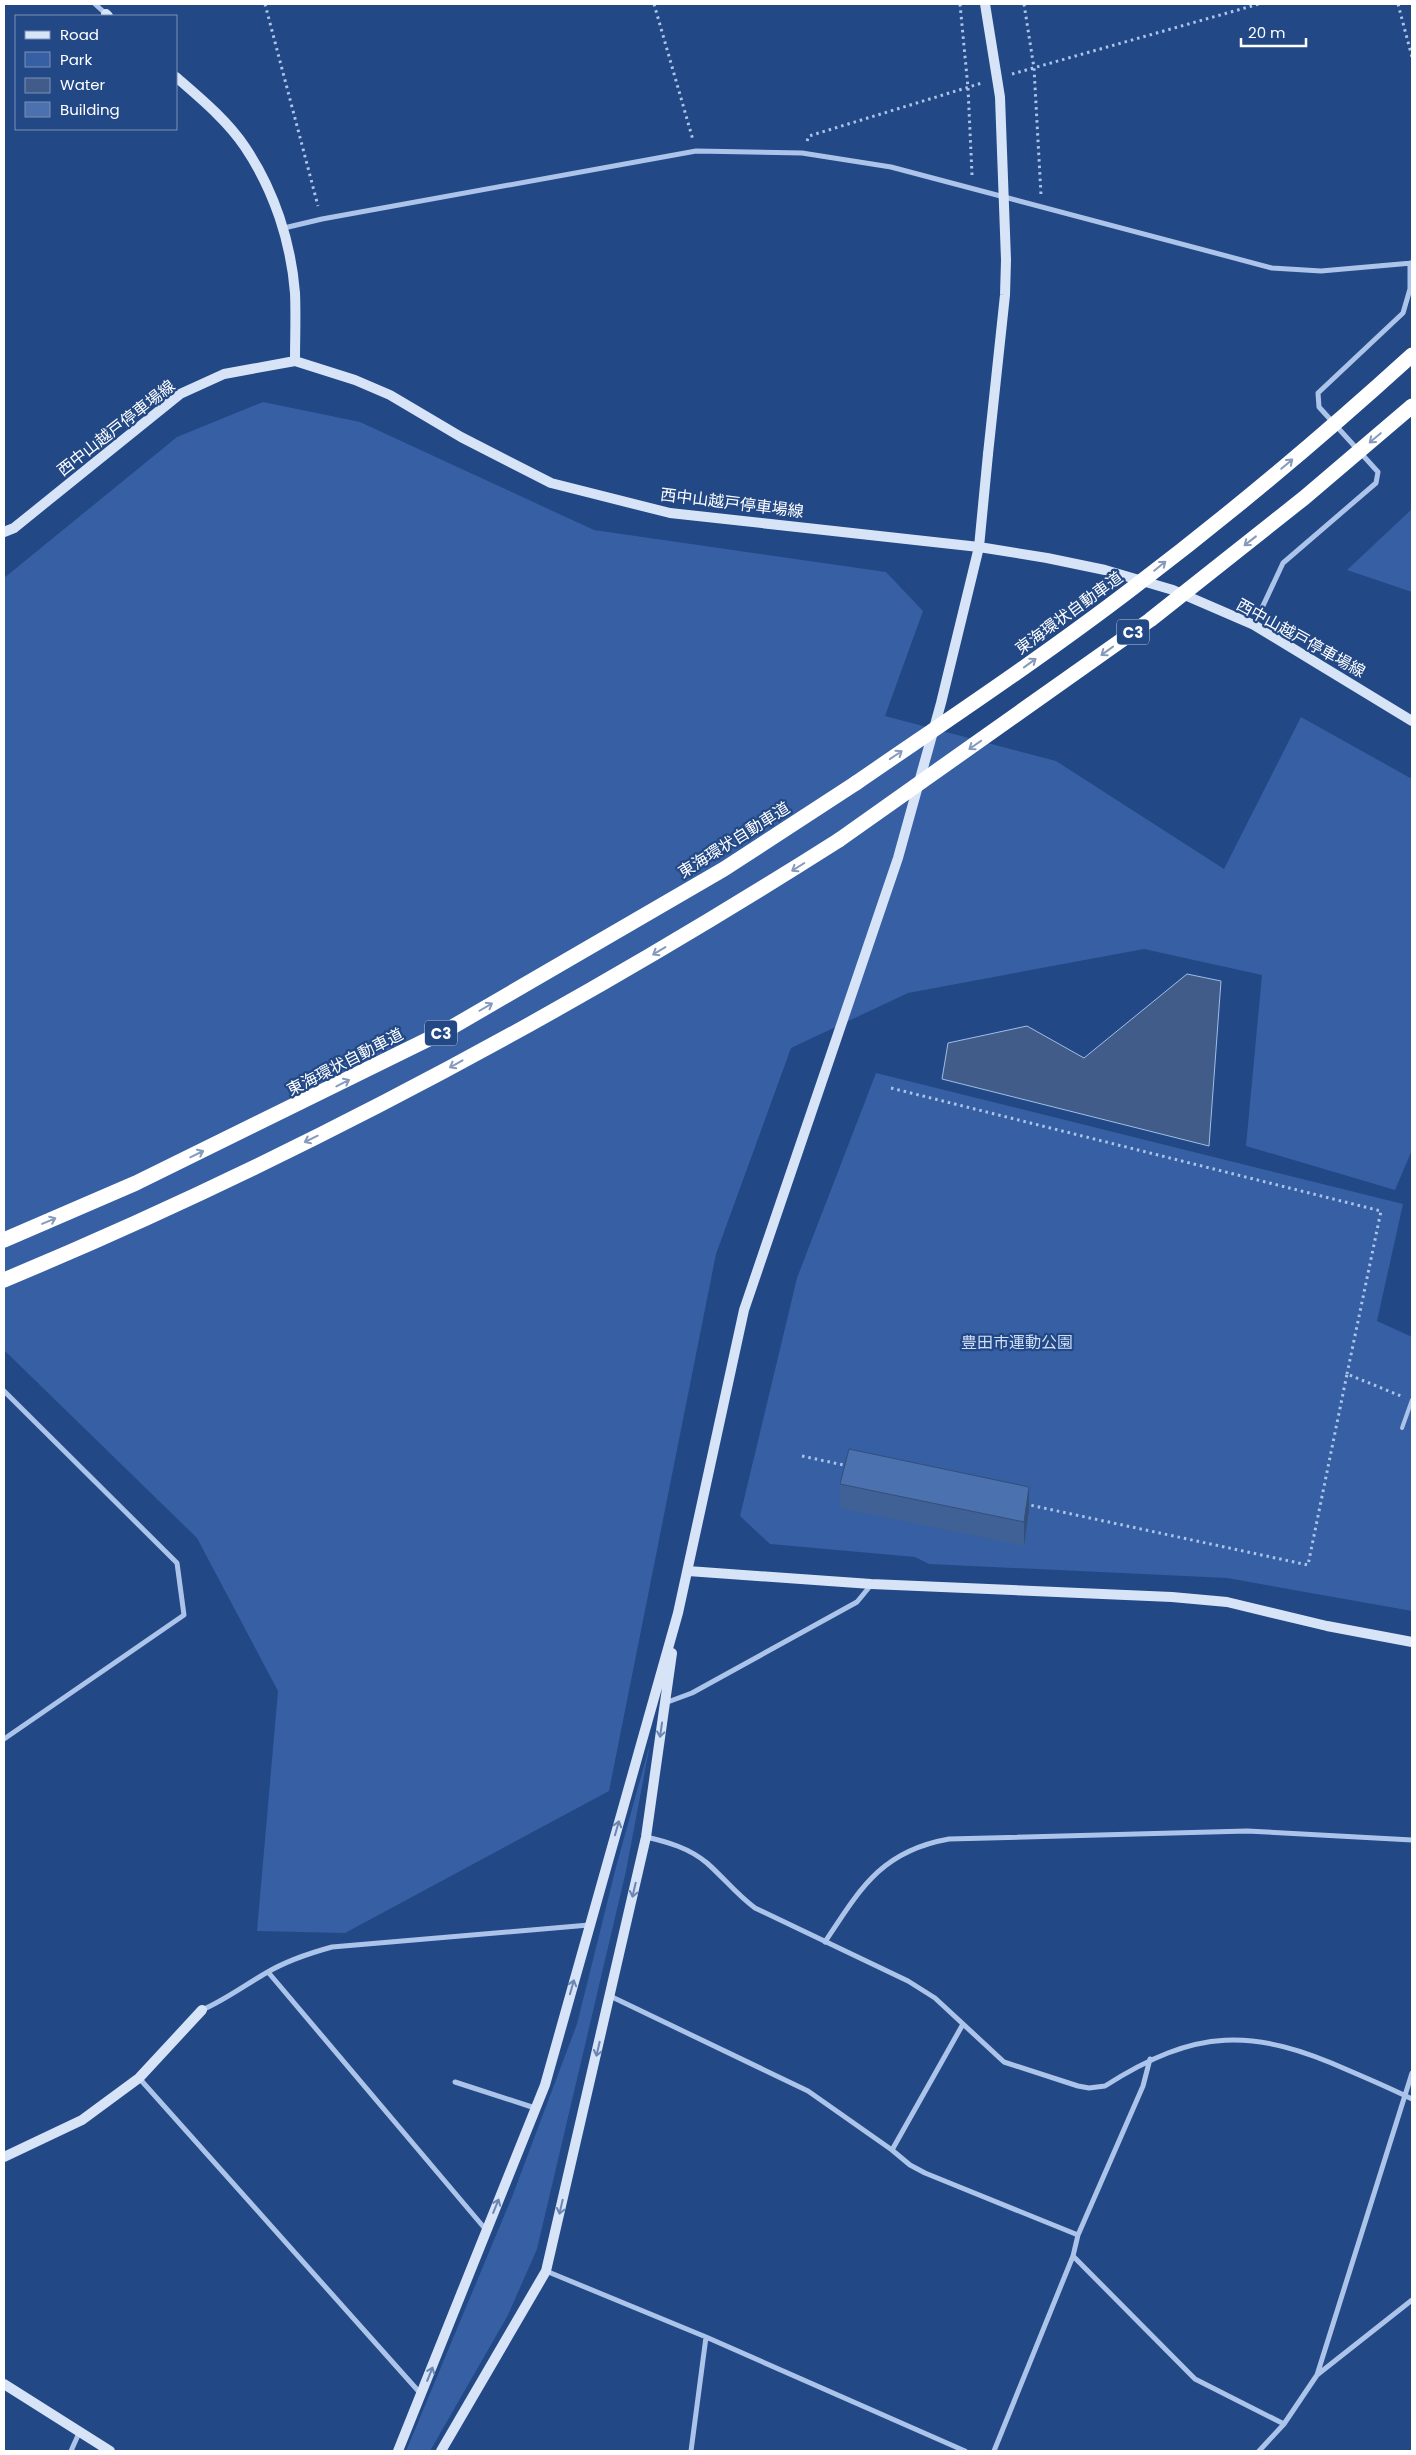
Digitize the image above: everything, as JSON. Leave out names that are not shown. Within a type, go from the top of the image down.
[{"type":"highway","name":"東海環状自動車道","points":[[4,1240],[136,1183],[447,1030],[724,869],[856,783],[1010,677],[1134,587],[1289,462],[1412,355]]},
{"type":"highway","name":"C3","points":[[4,1280],[107,1237],[378,1107],[595,989],[741,902],[839,840],[1150,620],[1304,498],[1412,406]]},
{"type":"street","points":[[95,4],[107,15]]},
{"type":"street","points":[[398,2451],[545,2085],[678,1613],[744,1310],[898,858],[941,703],[979,547],[1005,295],[1006,260],[1000,97],[985,4]]},
{"type":"street","points":[[178,79],[216,112],[245,146],[267,184],[284,228],[295,292],[295,361]]},
{"type":"street","points":[[284,228],[322,219],[696,151],[802,153],[876,164],[1272,268],[1322,271],[1411,263],[1410,288],[1403,312],[1318,393],[1319,407],[1378,472],[1376,483],[1283,563],[1254,626]]},
{"type":"street","name":"西中山越戸停車場線","points":[[4,532],[14,528],[180,394],[224,374],[295,361],[355,380],[390,395],[461,437],[551,483],[670,513],[979,547],[1105,570],[1173,590],[1254,626],[1412,721]]},
{"type":"street","points":[[4,1391],[177,1563],[184,1615],[4,1739]]},
{"type":"street","points":[[688,1571],[871,1584],[1172,1597],[1218,1601],[1412,1642]]},
{"type":"street","points":[[665,1703],[692,1694],[857,1602],[871,1584]]},
{"type":"street","points":[[441,2451],[546,2271],[646,1837],[678,1613]]},
{"type":"street","points":[[825,1942],[862,1887],[875,1872],[917,1847],[940,1841],[1248,1831],[1412,1840]]},
{"type":"street","points":[[646,1837],[677,1844],[706,1862],[744,1900],[755,1908],[908,1981],[935,1998],[1004,2062],[1078,2086],[1106,2086],[1150,2059],[1200,2042],[1254,2040],[1283,2045],[1313,2054],[1412,2099]]},
{"type":"street","points":[[4,2157],[82,2120],[140,2078],[202,2010],[220,2002],[268,1972],[312,1953],[332,1947],[590,1925]]},
{"type":"street","points":[[268,1972],[486,2231]]},
{"type":"street","points":[[610,1996],[795,2084],[892,2150],[910,2166],[1078,2235]]},
{"type":"street","points":[[892,2150],[963,2024]]},
{"type":"street","points":[[994,2451],[1073,2256],[1078,2235],[1143,2086],[1150,2059]]},
{"type":"street","points":[[1317,2376],[1412,2073]]},
{"type":"street","points":[[140,2078],[422,2394]]},
{"type":"street","points":[[454,2082],[535,2108]]},
{"type":"street","points":[[1073,2256],[1195,2378],[1284,2424]]},
{"type":"street","points":[[546,2271],[706,2338],[965,2451]]},
{"type":"street","points":[[1259,2451],[1284,2424],[1317,2376],[1412,2300]]},
{"type":"street","points":[[691,2451],[706,2338]]},
{"type":"street","points":[[4,2384],[78,2433],[110,2451]]},
{"type":"street","points":[[71,2451],[78,2433]]},
{"type":"lane","points":[[1402,1428],[1412,1400]]},
{"type":"path","points":[[265,4],[322,219]]},
{"type":"path","points":[[654,4],[696,151]]},
{"type":"path","points":[[960,4],[968,88],[973,188]]},
{"type":"path","points":[[1024,4],[1034,68],[1041,206]]},
{"type":"path","points":[[1006,76],[1259,4]]},
{"type":"path","points":[[1398,4],[1412,57]]},
{"type":"path","points":[[802,153],[809,136],[987,82]]},
{"type":"path","points":[[891,1088],[1381,1211],[1308,1566],[1016,1502]]},
{"type":"path","points":[[1347,1374],[1412,1400]]},
{"type":"path","points":[[802,1456],[850,1466]]},
{"type":"green space","points":[[263,402],[360,422],[594,530],[886,572],[923,611],[885,716],[1056,761],[1224,869],[1301,717],[1412,779],[1412,1150],[1395,1190],[1246,1146],[1262,975],[1144,949],[908,993],[791,1048],[716,1254],[609,1791],[345,1933],[257,1931],[278,1691],[197,1538],[4,1350],[4,578],[177,437]]},
{"type":"green space","points":[[1412,509],[1412,592],[1347,570]]},
{"type":"green space","name":"豊田市運動公園","points":[[876,1073],[1403,1204],[1377,1321],[1412,1337],[1412,1611],[1227,1578],[929,1564],[915,1557],[770,1544],[740,1516],[797,1278]]},
{"type":"green space","points":[[650,1744],[626,1871],[537,2249],[508,2315],[430,2451],[406,2451],[512,2197],[577,2024],[616,1867]]},
{"type":"water","points":[[1187,974],[1221,981],[1209,1146],[942,1079],[948,1043],[1027,1026],[1084,1058]]},
{"type":"building","points":[[849,1449],[1029,1487],[1024,1522],[840,1484]]}]
